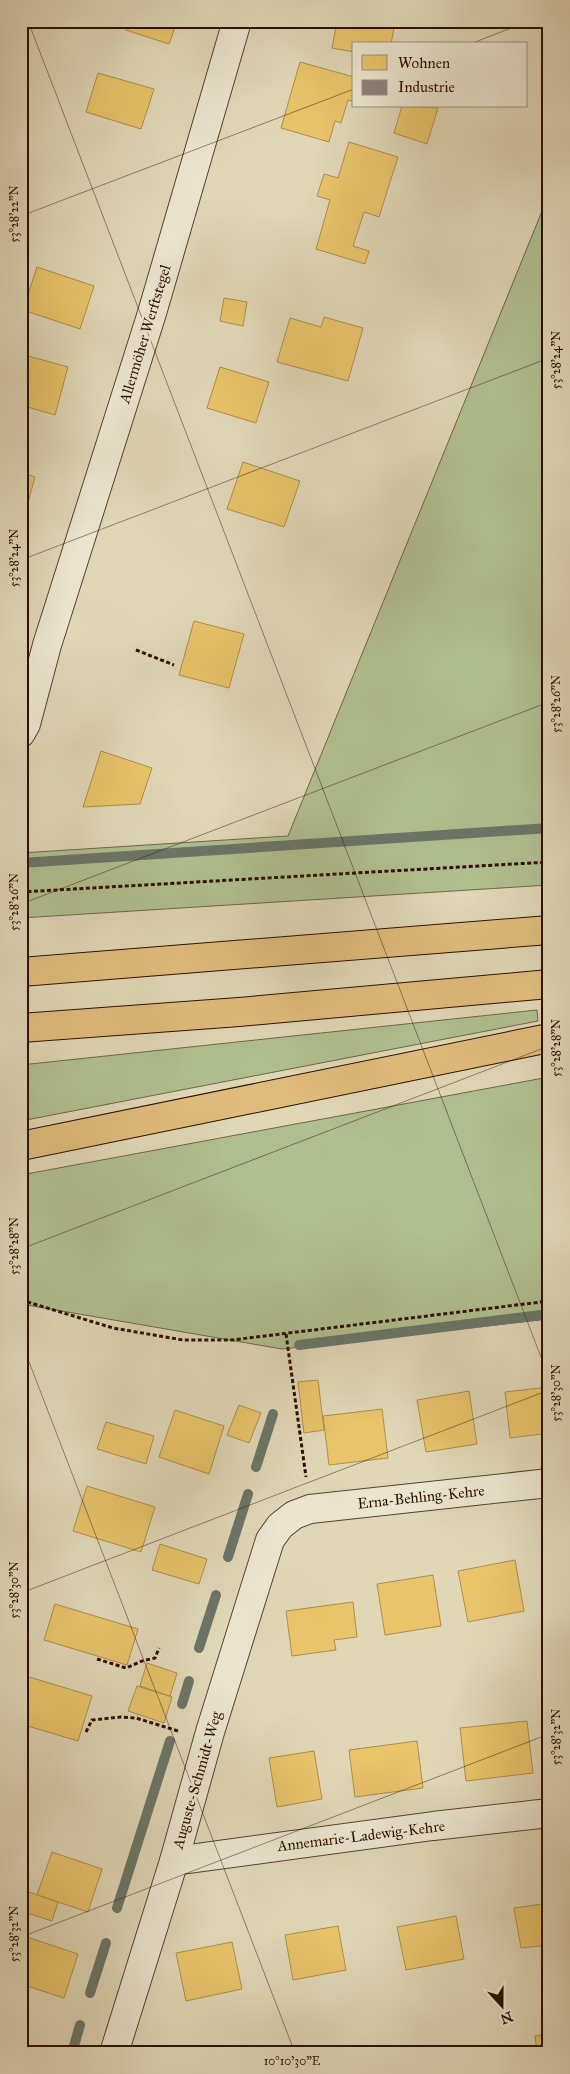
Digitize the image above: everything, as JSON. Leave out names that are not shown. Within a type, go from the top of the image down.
[{"type":"highway","points":[[21,972],[549,930]]},
{"type":"highway","points":[[21,1028],[239,1012],[549,984]]},
{"type":"highway","points":[[21,1146],[549,1038]]},
{"type":"street","name":"Allermöher Werftstegel","points":[[21,733],[26,724],[46,645],[152,313],[237,21]]},
{"type":"street","points":[[21,663],[46,645]]},
{"type":"street","name":"Erna-Behling-Kehre","points":[[302,1512],[549,1482]]},
{"type":"street","name":"Auguste-Schmidt-Weg","points":[[114,2053],[270,1540],[280,1526],[302,1512]]},
{"type":"street","name":"Annemarie-Ladewig-Kehre","points":[[174,1860],[433,1826],[549,1813]]},
{"type":"path","points":[[136,650],[174,665]]},
{"type":"path","points":[[21,892],[549,862]]},
{"type":"path","points":[[21,1300],[113,1328],[183,1340],[232,1340],[549,1301]]},
{"type":"path","points":[[286,1334],[302,1512]]},
{"type":"path","points":[[97,1659],[126,1668],[142,1661],[156,1658],[159,1648]]},
{"type":"path","points":[[86,1732],[92,1720],[121,1717],[136,1718],[208,1740]]},
{"type":"green space","points":[[549,194],[549,885],[21,918],[21,853],[288,836]]},
{"type":"green space","points":[[537,1010],[538,1021],[21,1121],[21,1065]]},
{"type":"green space","points":[[549,1077],[549,1319],[282,1349],[21,1304],[21,1175]]},
{"type":"building: Wohnen","points":[[128,21],[177,21],[169,44],[126,30]]},
{"type":"building: Wohnen","points":[[337,21],[361,21],[394,28],[391,42],[352,42],[352,52],[332,48]]},
{"type":"building: Wohnen","points":[[300,62],[352,76],[352,101],[348,100],[341,123],[335,121],[329,142],[281,128]]},
{"type":"building: Wohnen","points":[[98,73],[154,89],[141,129],[86,112]]},
{"type":"building: Wohnen","points":[[401,108],[438,108],[427,144],[394,133]]},
{"type":"building: Wohnen","points":[[349,142],[398,157],[379,217],[364,212],[353,246],[369,251],[365,264],[316,249],[330,200],[317,196],[324,174],[338,178]]},
{"type":"building: Wohnen","points":[[37,267],[94,286],[80,329],[23,310]]},
{"type":"building: Wohnen","points":[[224,298],[247,302],[243,326],[220,321]]},
{"type":"building: Wohnen","points":[[324,317],[363,328],[348,381],[277,362],[290,318],[321,327]]},
{"type":"building: Wohnen","points":[[21,354],[68,367],[55,415],[21,405]]},
{"type":"building: Wohnen","points":[[220,367],[269,382],[256,423],[207,408]]},
{"type":"building: Wohnen","points":[[243,462],[300,481],[284,527],[227,509]]},
{"type":"building: Wohnen","points":[[21,472],[35,477],[23,521],[21,520]]},
{"type":"building: Wohnen","points":[[194,621],[244,634],[229,688],[179,675]]},
{"type":"building: Wohnen","points":[[101,751],[152,768],[140,804],[83,807]]},
{"type":"building: Wohnen","points":[[21,1315],[26,1316],[21,1331]]},
{"type":"building: Wohnen","points":[[318,1380],[324,1430],[304,1433],[298,1382]]},
{"type":"building: Wohnen","points":[[549,1387],[549,1433],[510,1438],[505,1392]]},
{"type":"building: Wohnen","points":[[469,1391],[477,1444],[426,1452],[417,1400]]},
{"type":"building: Wohnen","points":[[239,1405],[261,1413],[249,1443],[227,1435]]},
{"type":"building: Wohnen","points":[[382,1409],[388,1458],[329,1465],[323,1416]]},
{"type":"building: Wohnen","points":[[175,1410],[224,1426],[209,1474],[159,1457]]},
{"type":"building: Wohnen","points":[[106,1422],[154,1436],[146,1464],[97,1449]]},
{"type":"building: Wohnen","points":[[87,1486],[155,1507],[141,1552],[73,1531]]},
{"type":"building: Wohnen","points":[[160,1544],[207,1559],[199,1584],[152,1570]]},
{"type":"building: Wohnen","points":[[515,1560],[524,1611],[468,1622],[458,1571]]},
{"type":"building: Wohnen","points":[[433,1575],[441,1626],[385,1635],[377,1584]]},
{"type":"building: Wohnen","points":[[353,1602],[357,1637],[334,1640],[336,1650],[292,1656],[286,1611]]},
{"type":"building: Wohnen","points":[[55,1604],[138,1629],[127,1665],[44,1640]]},
{"type":"building: Wohnen","points":[[147,1663],[177,1673],[170,1696],[140,1686]]},
{"type":"building: Wohnen","points":[[26,1676],[92,1696],[78,1741],[21,1724],[21,1693]]},
{"type":"building: Wohnen","points":[[137,1686],[172,1697],[164,1723],[128,1711]]},
{"type":"building: Wohnen","points":[[527,1721],[533,1773],[466,1781],[460,1728]]},
{"type":"building: Wohnen","points":[[417,1741],[423,1788],[355,1797],[349,1750]]},
{"type":"building: Wohnen","points":[[314,1751],[322,1799],[277,1807],[269,1758]]},
{"type":"building: Wohnen","points":[[52,1852],[102,1869],[88,1912],[37,1895]]},
{"type":"building: Wohnen","points":[[23,1890],[58,1902],[52,1921],[21,1911]]},
{"type":"building: Wohnen","points":[[549,1903],[549,1945],[521,1948],[514,1908]]},
{"type":"building: Wohnen","points":[[456,1916],[464,1959],[406,1970],[397,1927]]},
{"type":"building: Wohnen","points":[[338,1926],[346,1970],[293,1980],[285,1935]]},
{"type":"building: Wohnen","points":[[21,1935],[78,1954],[64,1998],[21,1984]]},
{"type":"building: Wohnen","points":[[232,1942],[242,1989],[186,2001],[176,1953]]},
{"type":"building: Wohnen","points":[[549,2034],[549,2053],[537,2053],[535,2036]]},
{"type":"building: Industrie","points":[[21,289],[29,291],[21,315]]},
{"type":"waterway","points":[[21,863],[549,828]]},
{"type":"waterway","points":[[299,1345],[549,1314]]},
{"type":"waterway","points":[[256,1467],[273,1414]]},
{"type":"waterway","points":[[228,1557],[248,1494]]},
{"type":"waterway","points":[[199,1648],[216,1595]]},
{"type":"waterway","points":[[182,1704],[189,1681]]},
{"type":"waterway","points":[[117,1908],[170,1741]]},
{"type":"waterway","points":[[90,1993],[106,1943]]},
{"type":"waterway","points":[[72,2053],[80,2025]]}]
